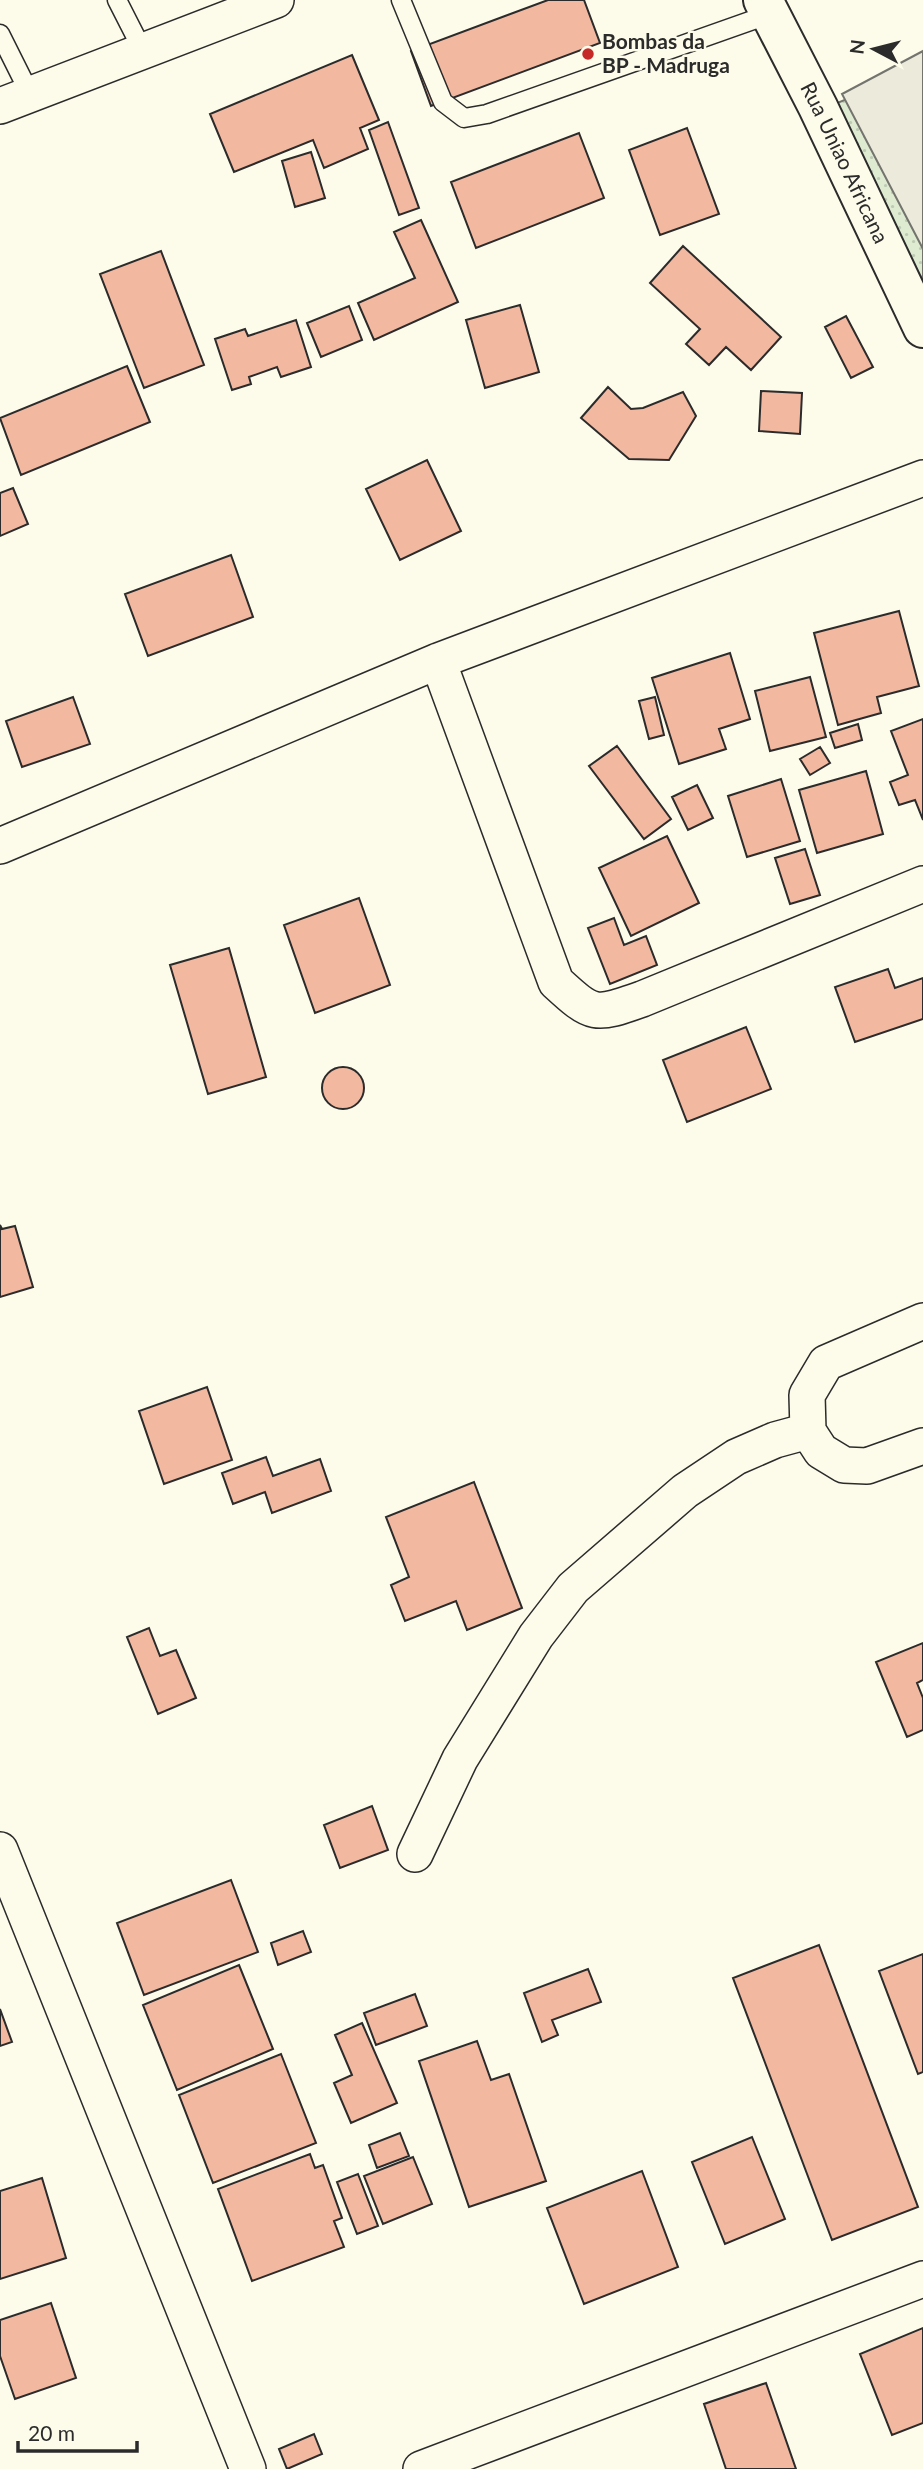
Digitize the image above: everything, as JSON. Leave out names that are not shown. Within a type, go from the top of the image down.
[{"type":"main road","name":"Rua Uniao Africana","points":[[766,7],[818,107],[923,328]]},
{"type":"street","points":[[15,100],[276,0]]},
{"type":"street","points":[[0,846],[438,662],[923,478]]},
{"type":"street","points":[[438,662],[556,982],[584,1008],[609,1011],[642,999],[923,884]]},
{"type":"street","points":[[923,1321],[826,1363],[807,1395],[808,1431],[821,1451],[844,1465],[867,1465],[923,1446]]},
{"type":"street","points":[[415,1854],[460,1759],[536,1636],[573,1588],[685,1491],[736,1457],[775,1440],[808,1431]]},
{"type":"street","points":[[0,1850],[248,2469]]},
{"type":"street","points":[[421,2469],[923,2279]]},
{"type":"lane","points":[[117,0],[143,51]]},
{"type":"lane","points":[[401,0],[443,102],[464,118],[486,114],[766,7]]},
{"type":"lane","points":[[0,34],[15,100]]},
{"type":"green space","points":[[923,68],[923,307],[820,110]]},
{"type":"shaded area","points":[[923,51],[923,249],[842,94]]},
{"type":"building","points":[[548,0],[584,0],[600,43],[431,106],[411,51]]},
{"type":"building","points":[[352,55],[379,120],[360,128],[368,149],[324,168],[313,140],[234,172],[210,114]]},
{"type":"building","points":[[388,122],[419,208],[399,215],[369,130]]},
{"type":"building","points":[[687,128],[719,214],[660,235],[629,150]]},
{"type":"building","points":[[579,133],[604,198],[476,248],[451,182]]},
{"type":"building","points":[[311,152],[325,198],[295,207],[282,161]]},
{"type":"building","points":[[421,220],[458,302],[374,340],[358,303],[415,278],[394,232]]},
{"type":"building","points":[[683,246],[781,337],[751,370],[726,347],[709,365],[686,344],[700,329],[650,283]]},
{"type":"building","points":[[161,251],[204,365],[144,388],[100,274]]},
{"type":"building","points":[[520,305],[539,372],[485,388],[466,320]]},
{"type":"building","points":[[349,306],[362,340],[321,357],[307,323]]},
{"type":"building","points":[[846,316],[873,367],[851,378],[825,327]]},
{"type":"building","points":[[296,320],[311,367],[281,377],[277,367],[249,377],[251,384],[232,390],[215,339],[245,329],[248,336]]},
{"type":"building","points":[[127,366],[150,422],[21,475],[0,418]]},
{"type":"building","points":[[608,387],[631,409],[643,408],[683,392],[696,416],[669,460],[629,459],[581,418]]},
{"type":"building","points":[[761,391],[802,393],[800,434],[759,431]]},
{"type":"building","points":[[427,460],[461,531],[400,560],[366,489]]},
{"type":"building","points":[[13,488],[28,524],[0,536],[0,493]]},
{"type":"building","points":[[231,555],[253,617],[148,656],[125,594]]},
{"type":"building","points":[[899,611],[919,686],[877,697],[881,713],[838,725],[814,633]]},
{"type":"building","points":[[730,653],[750,719],[719,729],[726,749],[679,764],[652,678]]},
{"type":"building","points":[[810,677],[826,737],[770,751],[755,691]]},
{"type":"building","points":[[73,697],[90,744],[22,767],[6,721]]},
{"type":"building","points":[[655,697],[664,735],[649,739],[639,701]]},
{"type":"building","points":[[923,719],[923,820],[915,800],[899,805],[890,782],[908,775],[891,731]]},
{"type":"building","points":[[858,724],[862,740],[835,748],[830,733]]},
{"type":"building","points":[[617,746],[671,819],[644,839],[589,766]]},
{"type":"building","points":[[820,747],[830,763],[810,775],[800,759]]},
{"type":"building","points":[[866,771],[883,834],[817,853],[799,790]]},
{"type":"building","points":[[781,779],[800,841],[747,857],[728,796]]},
{"type":"building","points":[[697,785],[713,818],[688,830],[672,797]]},
{"type":"building","points":[[667,836],[699,903],[631,936],[599,868]]},
{"type":"building","points":[[805,849],[820,895],[790,904],[775,858]]},
{"type":"building","points":[[359,898],[390,985],[315,1013],[284,925]]},
{"type":"building","points":[[614,918],[624,945],[646,936],[657,965],[610,984],[588,928]]},
{"type":"building","points":[[229,948],[266,1077],[208,1094],[170,965]]},
{"type":"building","points":[[888,969],[895,988],[923,978],[923,1019],[855,1042],[835,987]]},
{"type":"building","points":[[746,1027],[771,1089],[687,1122],[663,1060]]},
{"type":"building","points":[[343,1067],[358,1073],[364,1088],[358,1103],[343,1109],[328,1103],[322,1088],[328,1073]]},
{"type":"building","points":[[0,1225],[2,1229],[15,1226],[33,1287],[0,1297]]},
{"type":"building","points":[[207,1387],[232,1460],[164,1484],[139,1411]]},
{"type":"building","points":[[266,1457],[273,1476],[320,1459],[331,1491],[272,1513],[265,1492],[233,1504],[222,1473]]},
{"type":"building","points":[[474,1482],[522,1608],[467,1630],[456,1601],[405,1621],[391,1585],[409,1577],[386,1517]]},
{"type":"building","points":[[149,1628],[160,1656],[176,1650],[196,1698],[158,1714],[127,1637]]},
{"type":"building","points":[[923,1643],[923,1680],[917,1683],[923,1698],[923,1730],[907,1737],[876,1662]]},
{"type":"building","points":[[372,1806],[388,1850],[340,1868],[324,1825]]},
{"type":"building","points":[[231,1880],[258,1952],[144,1995],[117,1923]]},
{"type":"building","points":[[303,1931],[311,1952],[278,1965],[271,1943]]},
{"type":"building","points":[[819,1945],[918,2207],[832,2240],[733,1978]]},
{"type":"building","points":[[923,1954],[923,2072],[918,2074],[879,1971]]},
{"type":"building","points":[[239,1965],[273,2049],[177,2090],[143,2005]]},
{"type":"building","points":[[588,1969],[601,2002],[552,2020],[558,2035],[542,2042],[524,1993]]},
{"type":"building","points":[[415,1994],[427,2026],[376,2045],[364,2013]]},
{"type":"building","points":[[0,2009],[12,2042],[0,2046]]},
{"type":"building","points":[[362,2023],[397,2103],[351,2123],[334,2083],[352,2075],[335,2035]]},
{"type":"building","points":[[477,2041],[491,2080],[509,2074],[546,2181],[469,2207],[419,2061]]},
{"type":"building","points":[[281,2054],[316,2143],[213,2183],[179,2095]]},
{"type":"building","points":[[400,2133],[409,2156],[377,2168],[369,2145]]},
{"type":"building","points":[[752,2137],[785,2219],[725,2244],[692,2162]]},
{"type":"building","points":[[310,2154],[315,2168],[323,2165],[342,2218],[334,2221],[344,2247],[252,2281],[218,2189]]},
{"type":"building","points":[[413,2157],[432,2204],[383,2224],[364,2176]]},
{"type":"building","points":[[642,2171],[678,2267],[584,2304],[547,2208]]},
{"type":"building","points":[[358,2174],[378,2226],[357,2234],[337,2182]]},
{"type":"building","points":[[42,2178],[66,2258],[0,2279],[0,2191]]},
{"type":"building","points":[[51,2303],[76,2378],[15,2399],[0,2356],[0,2320]]},
{"type":"building","points":[[923,2328],[923,2423],[892,2435],[860,2354]]},
{"type":"building","points":[[766,2383],[796,2469],[726,2469],[704,2404]]},
{"type":"building","points":[[314,2434],[322,2454],[287,2469],[279,2449]]},
{"type":"place","name":"Bombas da BP - Madruga","points":[[588,54]]}]
